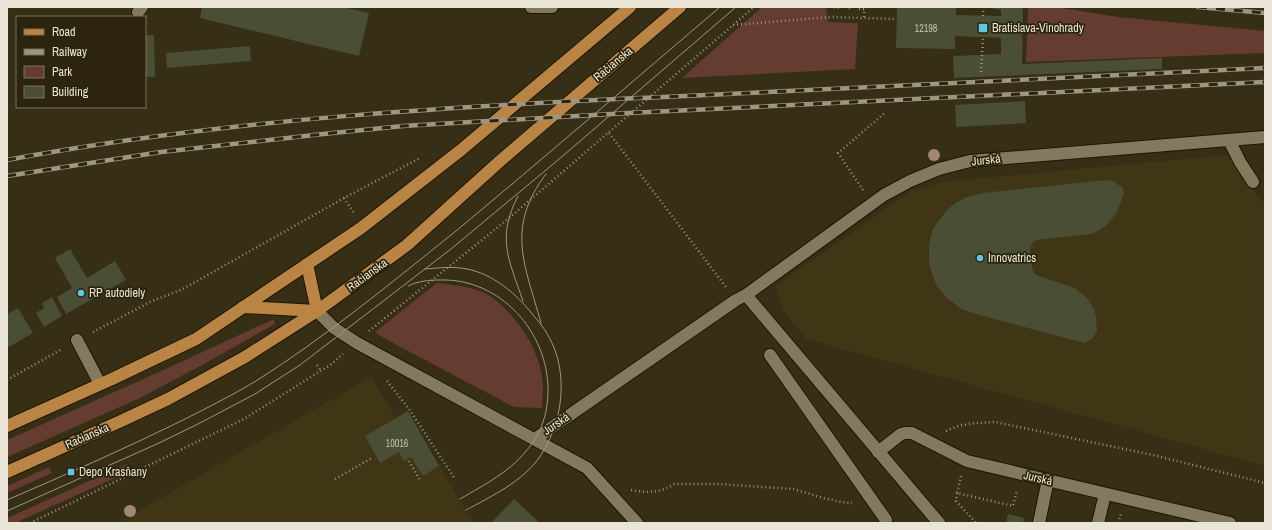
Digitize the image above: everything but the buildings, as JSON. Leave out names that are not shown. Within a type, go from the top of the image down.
[{"type":"main road","points":[[7,426],[196,339],[387,209],[461,150],[630,7]]},
{"type":"main road","name":"Račianska","points":[[7,472],[168,399],[245,357],[317,311],[407,245],[500,161],[680,7]]},
{"type":"main road","points":[[243,307],[317,311],[307,264]]},
{"type":"street","points":[[531,7],[552,7]]},
{"type":"street","name":"Jurská","points":[[317,311],[334,328],[357,343],[535,439],[741,298],[872,203],[910,181],[939,169],[970,161],[1265,137]]},
{"type":"street","points":[[1229,140],[1240,162],[1254,182]]},
{"type":"street","points":[[741,298],[939,523]]},
{"type":"street","points":[[77,340],[100,384]]},
{"type":"street","points":[[770,355],[886,520]]},
{"type":"street","name":"Jurská","points":[[878,452],[901,434],[915,434],[967,461],[1230,523]]},
{"type":"street","points":[[535,439],[586,468],[638,523]]},
{"type":"street","points":[[1039,523],[1048,480]]},
{"type":"street","points":[[1098,523],[1105,494]]},
{"type":"path","points":[[30,523],[244,419],[330,365],[369,331],[508,219],[754,7]]},
{"type":"path","points":[[834,7],[840,7]]},
{"type":"path","points":[[846,7],[851,7]]},
{"type":"path","points":[[857,7],[857,9],[864,9],[864,19]]},
{"type":"path","points":[[983,7],[983,16]]},
{"type":"path","points":[[733,25],[831,17],[896,19]]},
{"type":"path","points":[[981,72],[983,37]]},
{"type":"path","points":[[872,203],[838,153],[886,112]]},
{"type":"path","points":[[609,133],[741,298]]},
{"type":"path","points":[[182,290],[344,198],[376,183],[421,157]]},
{"type":"path","points":[[317,365],[321,371]]},
{"type":"path","points":[[383,376],[409,409],[455,479]]},
{"type":"path","points":[[928,440],[957,426],[995,422],[1153,455],[1265,484]]},
{"type":"path","points":[[335,479],[372,458]]},
{"type":"path","points":[[409,461],[421,482]]},
{"type":"path","points":[[601,484],[646,493],[668,488],[674,484],[756,486],[794,489],[842,502],[875,504]]},
{"type":"path","points":[[958,493],[956,501],[976,523]]},
{"type":"path","points":[[1118,523],[1121,514]]},
{"type":"shaded area","points":[[1227,155],[1265,205],[1265,466],[806,339],[782,309],[776,286],[911,191],[941,182]]},
{"type":"shaded area","name":"Depo Krasňany","points":[[371,377],[396,418],[430,450],[474,523],[118,523]]},
{"type":"green space","points":[[762,7],[826,7],[828,22],[858,23],[855,69],[682,78]]},
{"type":"green space","points":[[1028,7],[1056,7],[1118,17],[1265,31],[1265,53],[1026,62]]},
{"type":"green space","points":[[437,283],[465,287],[486,294],[500,304],[516,320],[532,346],[540,366],[543,386],[542,408],[514,407],[375,332]]},
{"type":"green space","points":[[274,320],[275,324],[140,398],[7,457],[7,440]]},
{"type":"green space","points":[[127,464],[130,471],[15,523],[7,523],[7,518]]},
{"type":"green space","points":[[49,467],[52,473],[7,493],[7,486]]},
{"type":"tram line","points":[[7,500],[179,422],[237,392],[282,364],[358,309],[456,231],[720,7]]},
{"type":"tram line","points":[[7,511],[198,424],[255,394],[300,365],[451,249],[558,160],[736,7]]},
{"type":"tram line","points":[[541,323],[525,265],[522,247],[522,230],[526,212],[533,194],[546,174]]},
{"type":"tram line","points":[[518,196],[511,211],[506,237],[509,261],[523,301]]},
{"type":"tram line","points":[[425,269],[451,267],[462,268],[476,271],[501,284],[523,303],[545,330],[555,351],[559,366],[561,397],[558,412],[554,427],[541,455],[526,473],[517,480],[466,510]]},
{"type":"tram line","points":[[408,286],[432,280],[462,282],[482,288],[501,299],[516,312],[530,329],[540,348],[546,369],[548,390],[546,410],[541,428],[535,439],[511,467],[460,499]]},
{"type":"railway","points":[[1198,7],[1265,13]]},
{"type":"railway","points":[[7,160],[94,145],[181,133],[356,115],[532,103],[1265,68]]},
{"type":"railway","points":[[7,176],[161,152],[403,126],[629,113],[1265,82]]},
{"type":"place","name":"Bratislava-Vinohrady","points":[[983,28]]},
{"type":"place","name":"Innovatrics","points":[[980,258]]},
{"type":"place","name":"RP autodiely","points":[[81,293]]},
{"type":"place","name":"Depo Krasňany","points":[[71,472]]}]
